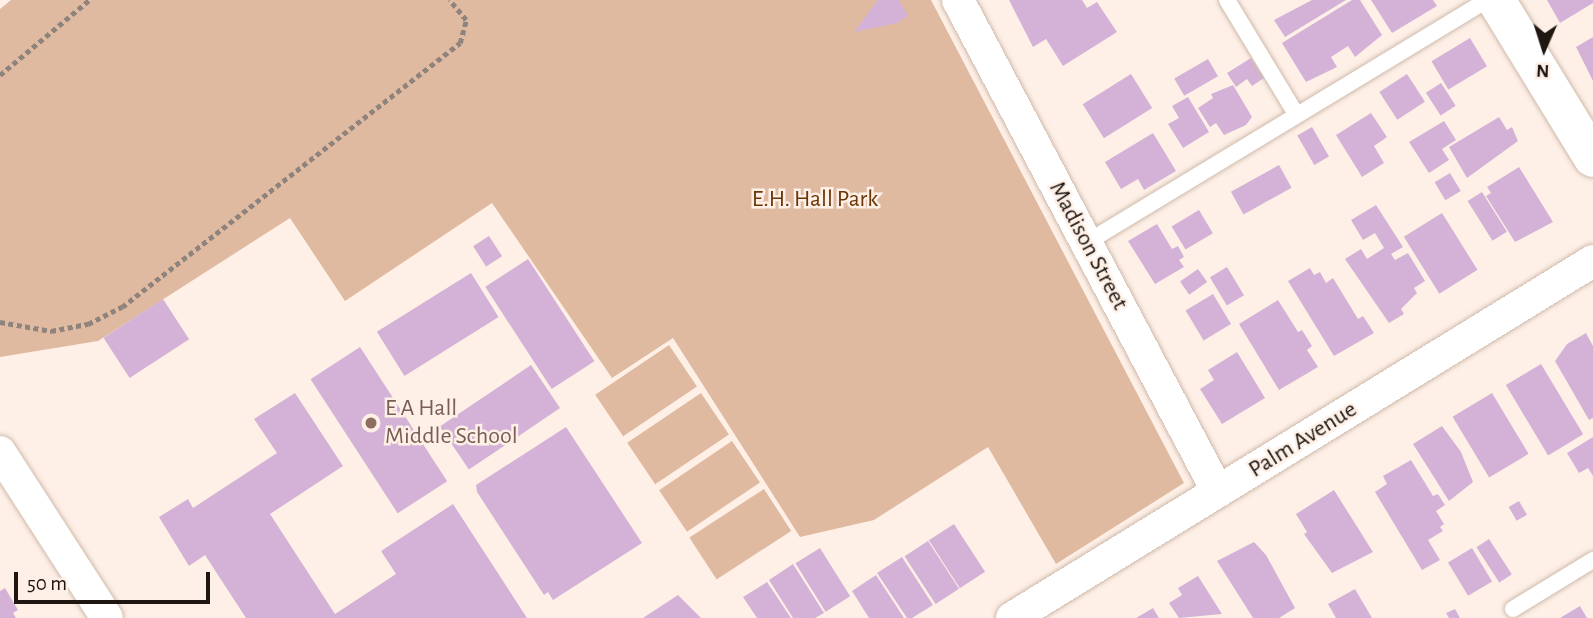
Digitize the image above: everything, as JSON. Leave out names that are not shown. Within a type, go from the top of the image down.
[{"type":"street","name":"Madison Street","points":[[958,0],[1218,492]]},
{"type":"street","points":[[1496,0],[1593,159]]},
{"type":"street","name":"Palm Avenue","points":[[1012,618],[1593,261]]},
{"type":"street","points":[[0,452],[107,618]]},
{"type":"lane","points":[[1227,0],[1296,114]]},
{"type":"lane","points":[[1086,243],[1488,0]]},
{"type":"lane","points":[[1513,609],[1593,560]]},
{"type":"path","points":[[0,75],[89,0]]},
{"type":"path","points":[[0,322],[51,331],[88,324],[122,307],[460,43],[466,20],[449,0]]},
{"type":"green space","name":"E.H. Hall Park","points":[[11,0],[931,0],[1184,483],[1056,564],[988,447],[874,520],[800,537],[673,338],[612,378],[492,203],[345,301],[290,218],[98,341],[0,357],[0,9]]},
{"type":"green space","points":[[669,345],[697,386],[623,436],[595,395]]},
{"type":"green space","points":[[701,393],[729,434],[655,484],[627,443]]},
{"type":"green space","points":[[732,441],[760,482],[687,532],[659,490]]},
{"type":"green space","points":[[764,489],[791,531],[717,579],[689,537]]},
{"type":"building","points":[[878,0],[899,0],[908,16],[897,23],[854,32]]},
{"type":"building","points":[[1009,0],[1082,0],[1087,8],[1097,2],[1117,32],[1063,66],[1046,39],[1033,47]]},
{"type":"building","points":[[1312,0],[1346,0],[1285,37],[1274,20]]},
{"type":"building","points":[[1352,0],[1360,0],[1382,35],[1355,57],[1348,46],[1331,57],[1337,67],[1306,82],[1282,43]]},
{"type":"building","points":[[1371,0],[1433,0],[1437,6],[1392,33]]},
{"type":"building","points":[[1547,0],[1593,0],[1593,3],[1560,23]]},
{"type":"building","points":[[1593,37],[1593,81],[1576,47]]},
{"type":"building","points":[[1470,38],[1487,66],[1448,89],[1431,61]]},
{"type":"building","points":[[1251,58],[1264,78],[1252,86],[1247,79],[1236,87],[1227,73]]},
{"type":"building","points":[[1208,59],[1218,76],[1184,96],[1174,78]]},
{"type":"building","points":[[1131,74],[1152,108],[1104,138],[1083,104]]},
{"type":"building","points":[[1407,74],[1425,102],[1397,120],[1379,92]]},
{"type":"building","points":[[1441,83],[1456,106],[1441,115],[1426,93]]},
{"type":"building","points":[[1233,85],[1252,117],[1246,125],[1224,135],[1216,123],[1210,127],[1198,108],[1213,98],[1211,94]]},
{"type":"building","points":[[1188,97],[1209,132],[1183,148],[1168,124],[1179,118],[1172,106]]},
{"type":"building","points":[[1371,113],[1387,137],[1374,146],[1384,163],[1362,177],[1336,135]]},
{"type":"building","points":[[1499,117],[1507,130],[1512,127],[1518,141],[1467,178],[1449,147]]},
{"type":"building","points":[[1444,121],[1456,140],[1442,149],[1449,160],[1429,173],[1409,142]]},
{"type":"building","points":[[1312,127],[1329,156],[1314,165],[1297,136]]},
{"type":"building","points":[[1153,133],[1176,171],[1144,190],[1138,179],[1121,189],[1105,162]]},
{"type":"building","points":[[1279,165],[1292,188],[1244,214],[1231,192]]},
{"type":"building","points":[[1519,167],[1553,222],[1515,242],[1486,196],[1491,193],[1487,187]]},
{"type":"building","points":[[1450,173],[1461,191],[1445,200],[1435,182]]},
{"type":"building","points":[[1482,192],[1507,232],[1492,241],[1468,201]]},
{"type":"building","points":[[1376,205],[1403,247],[1391,254],[1395,260],[1408,253],[1425,281],[1414,288],[1417,293],[1401,309],[1404,314],[1389,323],[1345,259],[1361,249],[1367,259],[1384,248],[1375,233],[1363,240],[1351,220]]},
{"type":"building","points":[[1199,210],[1213,233],[1185,250],[1172,226]]},
{"type":"building","points":[[1442,213],[1478,270],[1439,294],[1404,237]]},
{"type":"building","points":[[1157,224],[1172,249],[1178,246],[1184,257],[1179,260],[1184,267],[1155,284],[1128,241]]},
{"type":"building","points":[[489,236],[502,256],[486,266],[473,246]]},
{"type":"building","points":[[528,259],[594,361],[552,389],[485,287]]},
{"type":"building","points":[[1227,267],[1244,295],[1227,306],[1210,277]]},
{"type":"building","points":[[1310,268],[1314,275],[1320,272],[1326,283],[1333,278],[1358,319],[1363,316],[1374,333],[1334,356],[1288,281]]},
{"type":"building","points":[[1198,269],[1207,282],[1189,295],[1180,282]]},
{"type":"building","points":[[471,273],[499,317],[404,376],[377,332]]},
{"type":"building","points":[[1213,294],[1231,324],[1204,340],[1186,310]]},
{"type":"building","points":[[163,299],[189,339],[130,378],[103,338]]},
{"type":"building","points":[[1278,300],[1298,332],[1302,330],[1312,346],[1307,350],[1318,367],[1279,390],[1239,324]]},
{"type":"building","points":[[1586,333],[1593,346],[1593,418],[1589,420],[1555,361],[1567,344]]},
{"type":"building","points":[[360,347],[447,481],[398,513],[311,379]]},
{"type":"building","points":[[1237,352],[1265,398],[1222,424],[1200,389],[1214,380],[1208,370]]},
{"type":"building","points":[[1541,364],[1583,434],[1548,455],[1506,385]]},
{"type":"building","points":[[531,365],[560,408],[469,470],[440,427]]},
{"type":"building","points":[[295,393],[343,466],[270,514],[335,614],[396,574],[381,551],[453,504],[527,618],[246,618],[205,555],[189,566],[159,517],[188,499],[193,508],[277,453],[254,419]]},
{"type":"building","points":[[1492,393],[1529,454],[1489,478],[1453,417]]},
{"type":"building","points":[[1442,426],[1461,452],[1473,482],[1449,501],[1413,444]]},
{"type":"building","points":[[566,427],[642,543],[553,600],[548,592],[544,595],[477,492],[476,485]]},
{"type":"building","points":[[1593,437],[1593,476],[1588,468],[1579,473],[1567,453]]},
{"type":"building","points":[[1411,460],[1433,496],[1438,494],[1445,505],[1436,511],[1444,524],[1440,527],[1443,531],[1428,540],[1440,560],[1422,570],[1375,492],[1387,484],[1383,476]]},
{"type":"building","points":[[1334,490],[1373,552],[1332,573],[1304,534],[1307,532],[1296,514]]},
{"type":"building","points":[[1519,501],[1527,515],[1517,521],[1509,507]]},
{"type":"building","points":[[954,524],[985,572],[960,588],[929,540]]},
{"type":"building","points":[[1489,539],[1512,574],[1499,582],[1476,547]]},
{"type":"building","points":[[928,541],[959,589],[936,604],[905,556]]},
{"type":"building","points":[[1254,542],[1266,555],[1295,608],[1279,618],[1253,618],[1217,561]]},
{"type":"building","points":[[820,548],[850,596],[826,612],[795,563]]},
{"type":"building","points":[[1472,548],[1492,581],[1468,596],[1448,562]]},
{"type":"building","points":[[902,557],[933,605],[912,618],[907,618],[877,573]]},
{"type":"building","points":[[793,564],[824,613],[815,618],[793,618],[769,580]]},
{"type":"building","points":[[876,575],[904,618],[869,618],[852,591]]},
{"type":"building","points":[[1198,576],[1222,614],[1179,618],[1169,603],[1182,595],[1178,588]]},
{"type":"building","points":[[767,582],[791,618],[757,618],[743,597]]},
{"type":"building","points":[[5,588],[18,610],[13,613],[16,618],[0,618],[0,591]]},
{"type":"building","points":[[1355,589],[1372,618],[1336,618],[1328,604]]},
{"type":"building","points":[[678,595],[701,618],[643,618]]},
{"type":"building","points":[[1580,606],[1587,618],[1560,618]]},
{"type":"building","points":[[1153,608],[1159,618],[1136,618]]},
{"type":"building","points":[[1455,609],[1460,618],[1449,618],[1446,613]]},
{"type":"place","name":"E A Hall Middle School","points":[[371,423]]}]
